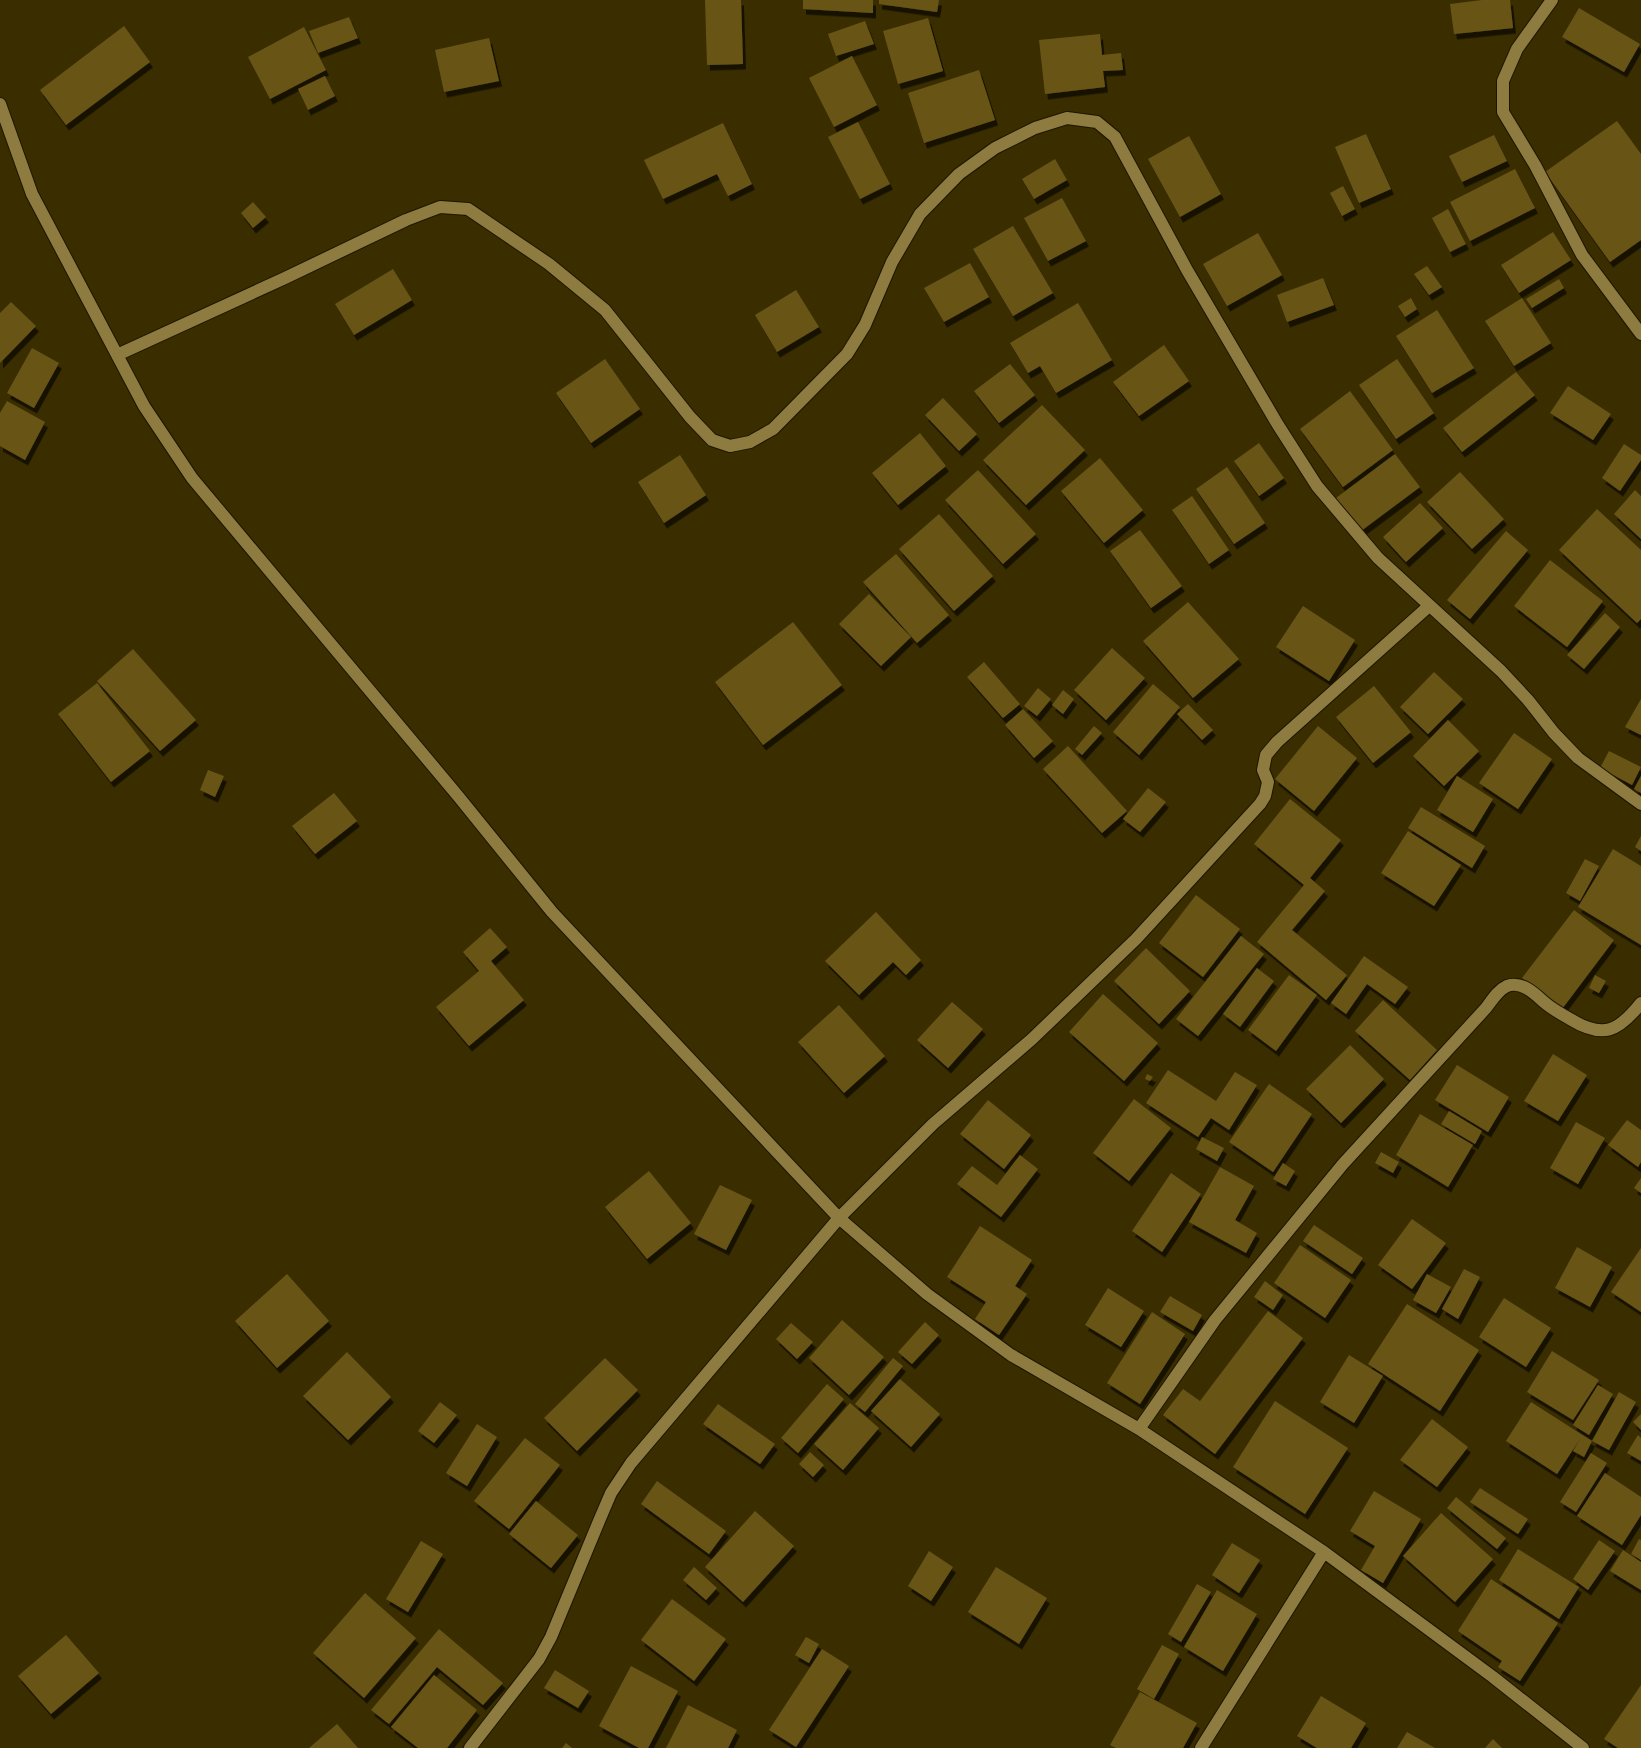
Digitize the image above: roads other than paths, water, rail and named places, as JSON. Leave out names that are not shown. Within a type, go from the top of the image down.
[{"type":"street","points":[[1552,0],[1516,49],[1503,81],[1503,112],[1535,165],[1582,255],[1641,334]]},
{"type":"street","points":[[0,104],[32,194],[144,406],[192,478],[452,788],[552,912],[840,1218],[927,1294],[1011,1355],[1138,1429],[1324,1552],[1493,1677],[1583,1748]]},
{"type":"street","points":[[117,355],[406,220],[440,207],[468,208],[549,264],[605,310],[690,417],[712,440],[730,446],[750,442],[773,429],[848,354],[865,324],[892,262],[920,214],[960,174],[995,148],[1036,128],[1067,118],[1098,122],[1115,137],[1187,270],[1278,425],[1317,486],[1378,558],[1501,671],[1578,758],[1641,804]]},
{"type":"street","points":[[470,1748],[539,1659],[551,1637],[611,1493],[631,1463],[840,1218],[934,1124],[1032,1039],[1136,939],[1260,804],[1265,796],[1268,782],[1263,770],[1266,755],[1277,742],[1429,606]]},
{"type":"street","points":[[1138,1429],[1215,1320],[1343,1164],[1486,1008],[1500,990],[1514,985],[1528,988],[1550,1007],[1582,1026],[1596,1031],[1610,1029],[1621,1024],[1641,1003]]},
{"type":"street","points":[[1201,1748],[1324,1552]]}]
